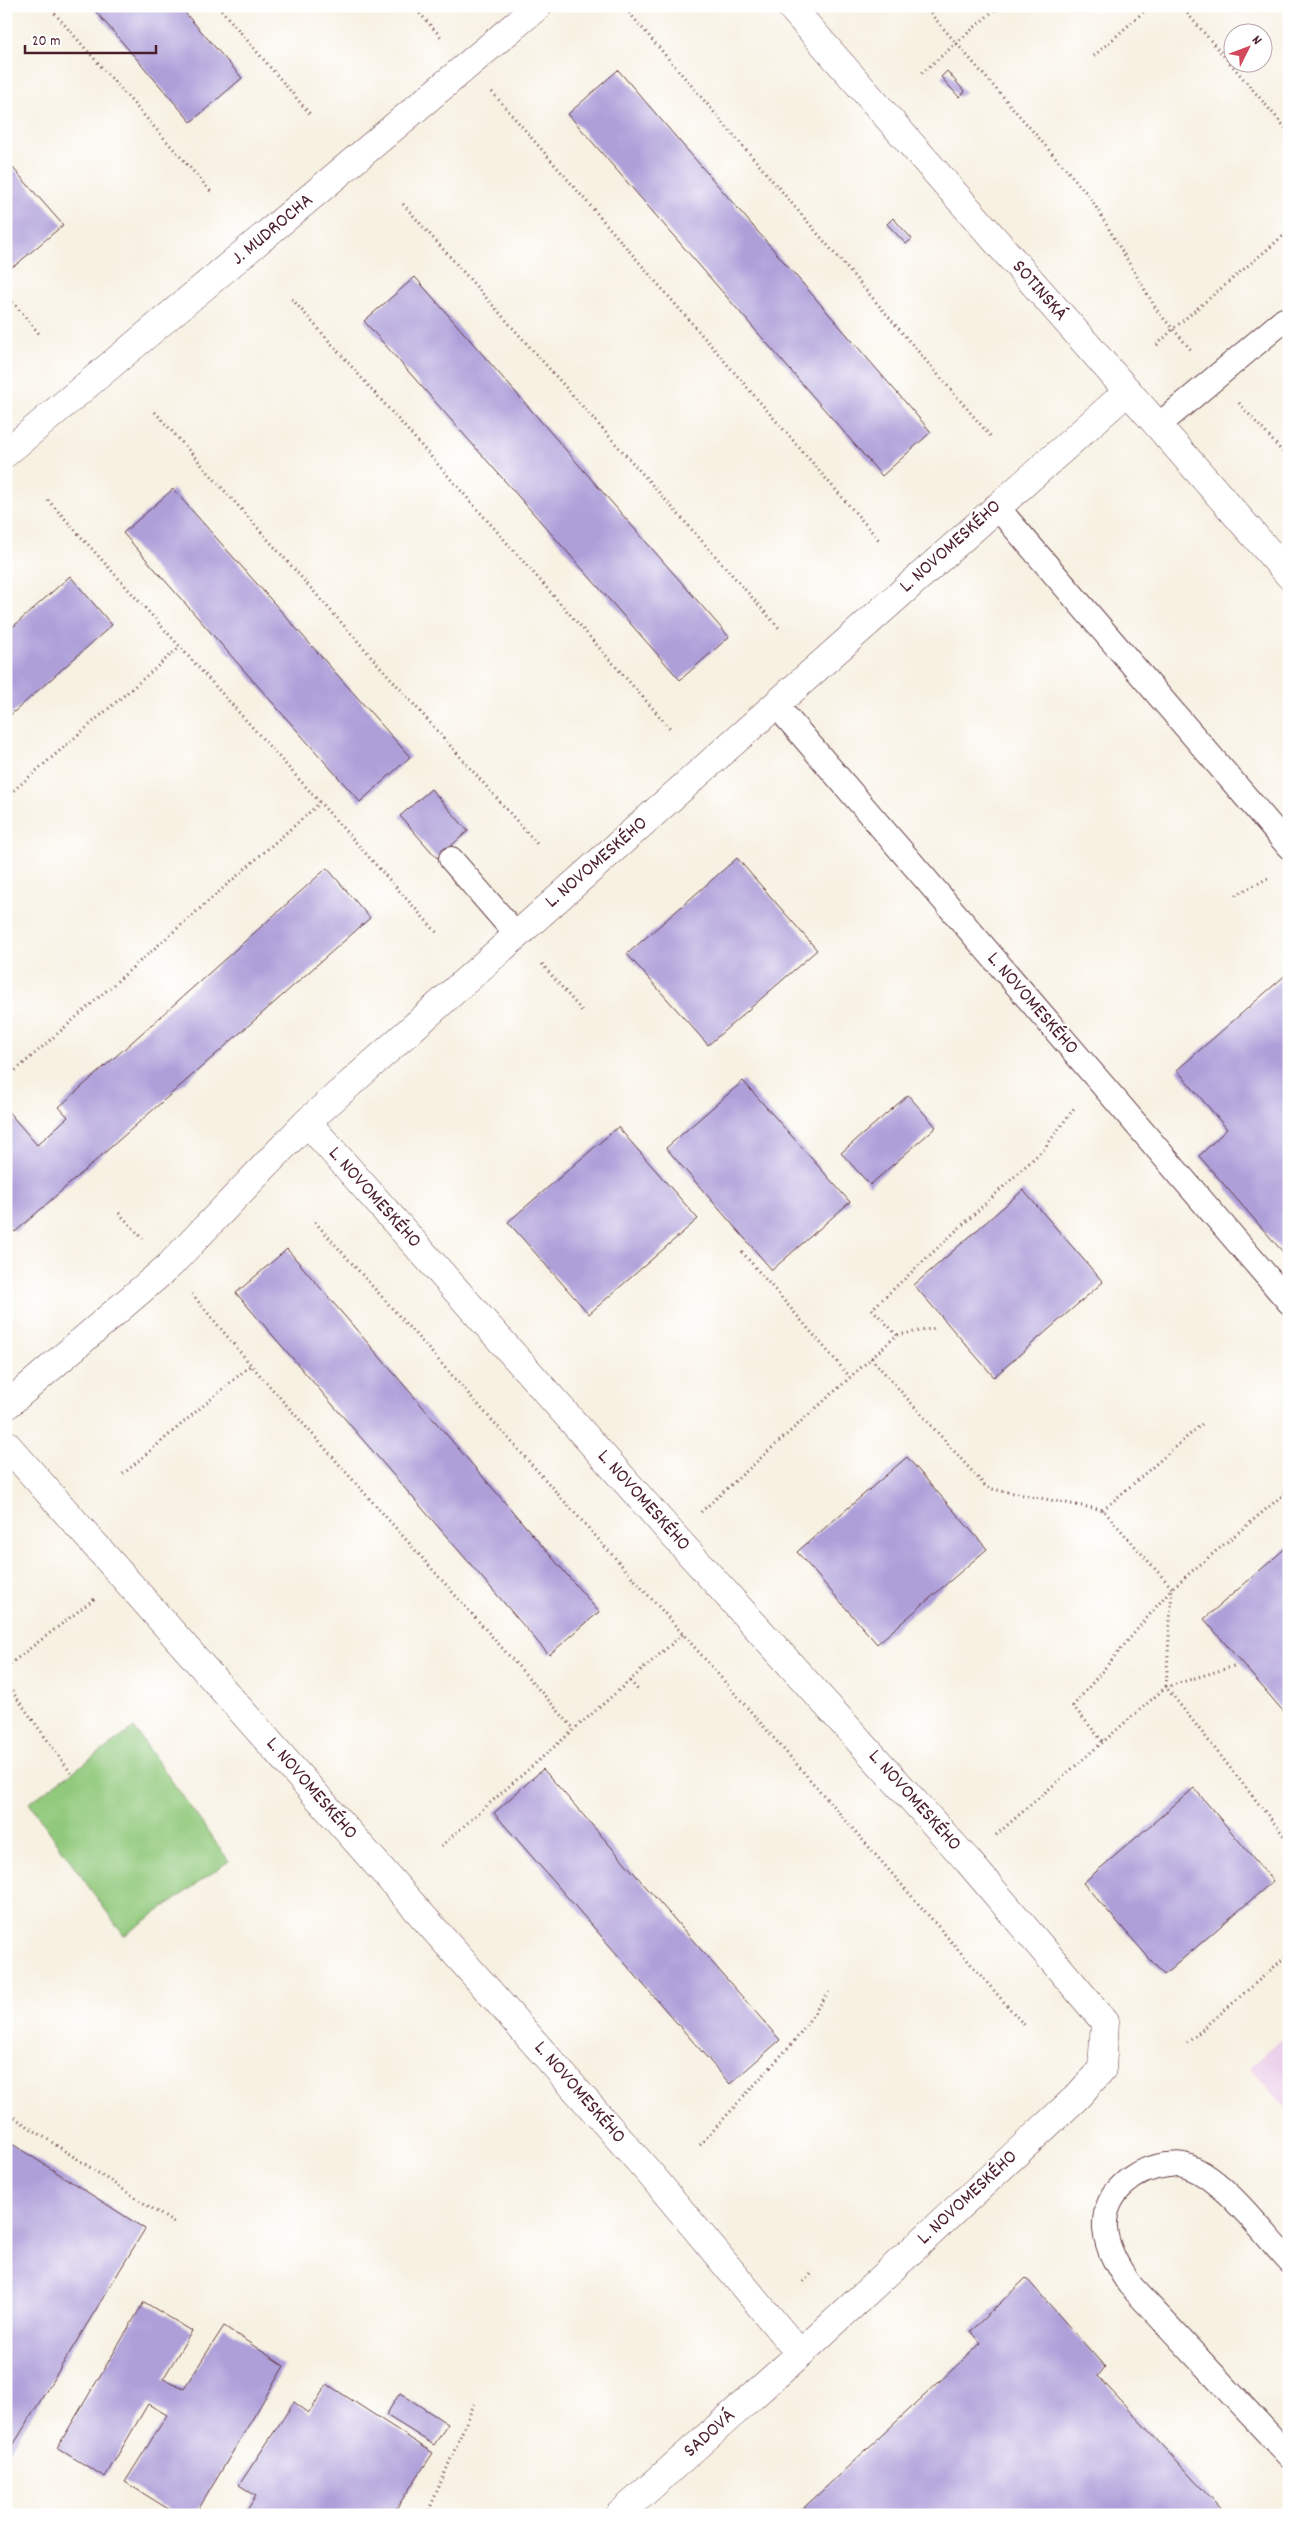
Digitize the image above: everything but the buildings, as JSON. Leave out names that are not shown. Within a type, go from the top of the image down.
[{"type":"street","name":"J. MUDROCHA","points":[[6,453],[538,6]]},
{"type":"street","name":"SOTINSKÁ","points":[[790,6],[1289,575]]},
{"type":"street","name":"L. NOVOMESKÉHO","points":[[6,1406],[169,1266],[307,1122],[516,934],[776,705],[996,506],[1128,391]]},
{"type":"street","name":"L. NOVOMESKÉHO","points":[[6,1444],[646,2169],[800,2354],[1077,2097],[1102,2068],[1105,2022],[968,1861],[674,1536],[307,1122]]},
{"type":"street","name":"SADOVÁ","points":[[619,2515],[800,2354]]},
{"type":"lane","points":[[1159,425],[1284,320]]},
{"type":"lane","points":[[996,506],[1289,847]]},
{"type":"lane","name":"L. NOVOMESKÉHO","points":[[776,705],[1289,1302]]},
{"type":"lane","points":[[451,859],[516,934]]},
{"type":"lane","points":[[1289,2262],[1222,2188],[1204,2174],[1182,2164],[1145,2170],[1129,2177],[1118,2190],[1107,2209],[1105,2229],[1112,2257],[1129,2284],[1289,2456]]},
{"type":"path","points":[[48,6],[213,194]]},
{"type":"path","points":[[218,6],[310,114]]},
{"type":"path","points":[[413,6],[426,21]]},
{"type":"path","points":[[642,6],[660,10],[674,6]]},
{"type":"path","points":[[924,6],[1090,197],[1158,312],[1289,458]]},
{"type":"path","points":[[922,74],[999,6]]},
{"type":"path","points":[[1094,56],[1150,6]]},
{"type":"path","points":[[1181,6],[1289,132]]},
{"type":"path","points":[[626,9],[992,438]]},
{"type":"path","points":[[511,113],[879,540]]},
{"type":"path","points":[[404,204],[780,629]]},
{"type":"path","points":[[1157,345],[1173,329],[1287,233],[1289,238]]},
{"type":"path","points":[[6,294],[41,336]]},
{"type":"path","points":[[292,299],[670,728]]},
{"type":"path","points":[[155,412],[539,846]]},
{"type":"path","points":[[48,500],[439,936]]},
{"type":"path","points":[[6,797],[180,647]]},
{"type":"path","points":[[6,1060],[15,1071],[320,803]]},
{"type":"path","points":[[1236,895],[1271,877]]},
{"type":"path","points":[[516,934],[582,1011]]},
{"type":"path","points":[[897,1335],[872,1309],[1044,1148],[1097,1078]]},
{"type":"path","points":[[119,1214],[169,1266],[251,1365],[574,1729]]},
{"type":"path","points":[[315,1222],[683,1634],[1024,2025]]},
{"type":"path","points":[[742,1252],[850,1377]]},
{"type":"path","points":[[674,1536],[897,1335],[936,1328]]},
{"type":"path","points":[[871,1358],[987,1488],[1103,1510],[1172,1588],[1166,1687],[1289,1842]]},
{"type":"path","points":[[123,1474],[251,1365]]},
{"type":"path","points":[[1103,1510],[1203,1423]]},
{"type":"path","points":[[1103,1742],[1073,1706],[1172,1588],[1289,1490]]},
{"type":"path","points":[[6,1667],[123,1576]]},
{"type":"path","points":[[441,1846],[683,1634]]},
{"type":"path","points":[[968,1861],[1166,1687],[1234,1666]]},
{"type":"path","points":[[630,1680],[640,1692]]},
{"type":"path","points":[[6,1683],[72,1773]]},
{"type":"path","points":[[1187,2044],[1289,1954]]},
{"type":"path","points":[[700,2145],[796,2038],[829,1992]]},
{"type":"path","points":[[6,2112],[174,2223]]},
{"type":"path","points":[[802,2282],[811,2274]]},
{"type":"path","points":[[427,2515],[474,2404]]},
{"type":"path","points":[[6,2492],[14,2497]]},
{"type":"shaded area","points":[[1289,2033],[1289,2112],[1249,2067]]},
{"type":"green space","points":[[134,1728],[229,1861],[124,1936],[29,1803]]}]
